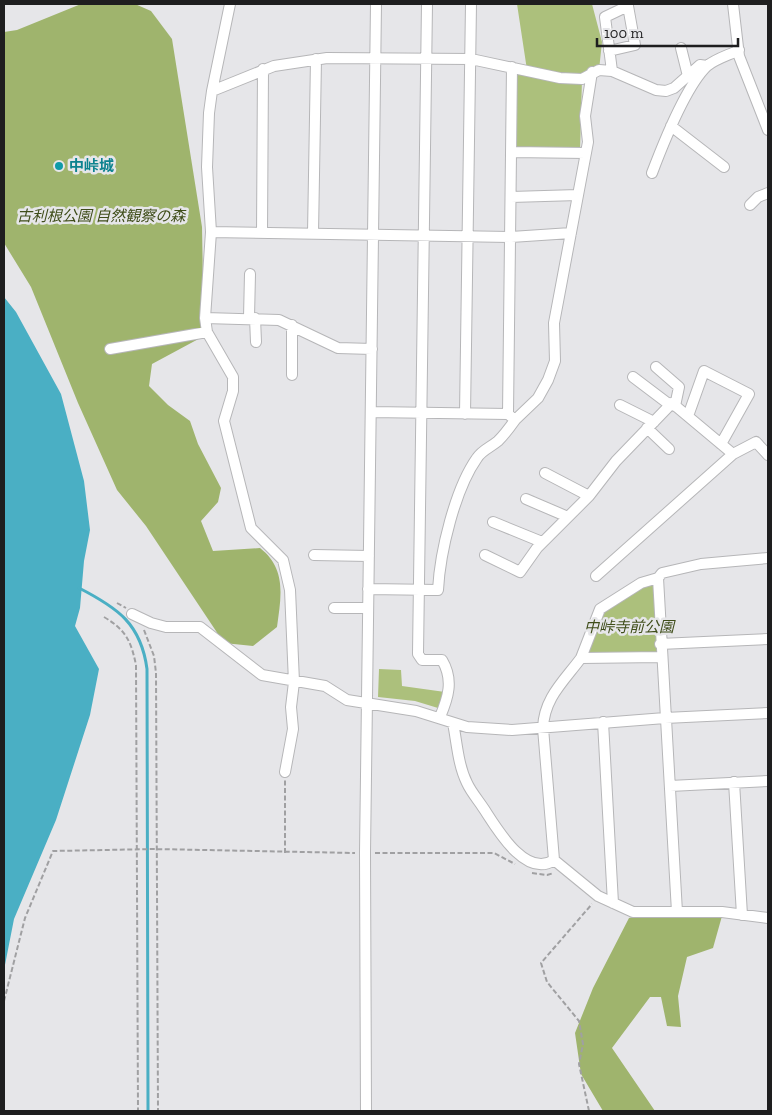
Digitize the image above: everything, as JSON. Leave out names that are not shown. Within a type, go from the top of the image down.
[{"type":"street","points":[[230,4],[212,91],[207,167],[210,232],[205,318],[207,332],[233,377],[233,391],[224,421],[251,528],[283,560],[290,590],[293,621],[294,682],[291,707],[293,729],[285,772]]},
{"type":"street","points":[[366,1111],[368,589],[376,4]]},
{"type":"street","points":[[427,4],[418,654],[422,660],[442,660],[450,693],[440,717]]},
{"type":"street","points":[[465,414],[472,4]]},
{"type":"street","points":[[734,4],[738,50],[750,89],[768,130]]},
{"type":"street","points":[[681,48],[688,76]]},
{"type":"street","points":[[652,173],[671,126],[700,74],[707,66],[738,50]]},
{"type":"street","points":[[609,51],[612,71]]},
{"type":"street","points":[[212,91],[263,69],[316,59],[369,59],[375,56],[471,59],[560,78],[582,78],[592,72],[612,71],[656,90],[666,91],[674,88],[700,65],[707,66]]},
{"type":"street","points":[[313,233],[316,59]]},
{"type":"street","points":[[512,67],[512,417]]},
{"type":"street","points":[[262,233],[263,69]]},
{"type":"street","points":[[368,589],[438,590],[445,543],[455,505],[470,471],[477,458],[498,440],[512,417],[538,398],[548,380],[555,361],[554,323],[588,142],[585,116],[592,72]]},
{"type":"street","points":[[671,126],[724,167]]},
{"type":"street","points":[[512,152],[586,153]]},
{"type":"street","points":[[750,205],[758,197],[768,193]]},
{"type":"street","points":[[511,197],[578,195]]},
{"type":"street","points":[[210,232],[511,237],[571,232]]},
{"type":"street","points":[[250,274],[252,318],[256,342]]},
{"type":"street","points":[[205,318],[279,320],[338,348],[372,349]]},
{"type":"street","points":[[292,325],[292,375]]},
{"type":"street","points":[[110,349],[207,332]]},
{"type":"street","points":[[485,555],[520,572],[542,542],[588,496],[616,461],[650,425],[673,406],[679,386],[656,367]]},
{"type":"street","points":[[688,416],[704,371],[749,394],[721,444]]},
{"type":"street","points":[[633,377],[688,416],[733,454]]},
{"type":"street","points":[[620,404],[650,425],[669,449]]},
{"type":"street","points":[[371,412],[512,417]]},
{"type":"street","points":[[596,576],[733,454],[756,442],[768,455]]},
{"type":"street","points":[[545,473],[588,496]]},
{"type":"street","points":[[526,499],[568,517]]},
{"type":"street","points":[[493,522],[542,542]]},
{"type":"street","points":[[314,555],[369,556]]},
{"type":"street","points":[[768,558],[700,564],[662,573],[658,578],[641,583],[600,609],[581,658],[552,695],[544,716],[543,728],[554,860],[598,896],[633,912],[722,912],[768,918]]},
{"type":"street","points":[[658,578],[660,644],[677,912]]},
{"type":"street","points":[[334,608],[368,608]]},
{"type":"street","points":[[132,614],[166,627],[200,627],[262,675],[324,686],[347,700],[440,717],[453,723],[495,730],[768,713]]},
{"type":"street","points":[[660,644],[768,640]]},
{"type":"street","points":[[581,658],[661,657]]},
{"type":"street","points":[[603,722],[612,903]]},
{"type":"street","points":[[453,723],[467,783],[496,827],[515,852],[526,860],[544,865],[554,860]]},
{"type":"street","points":[[670,786],[768,781]]},
{"type":"street","points":[[734,782],[742,915]]},
{"type":"path","points":[[117,603],[132,614],[148,639],[154,656],[156,673],[158,1111]]},
{"type":"path","points":[[104,617],[124,631],[136,665],[138,1111]]},
{"type":"path","points":[[285,772],[285,852]]},
{"type":"path","points":[[4,1001],[26,918],[53,851],[156,849]]},
{"type":"path","points":[[590,1111],[580,1064],[583,1044],[579,1021],[547,982],[541,963],[598,896]]},
{"type":"green space","name":"古利根公園 自然観察の森","points":[[81,4],[135,4],[151,11],[172,39],[202,227],[204,336],[152,364],[149,386],[168,405],[190,421],[198,444],[221,488],[218,502],[201,521],[213,551],[260,548],[275,565],[280,584],[277,627],[253,646],[224,643],[146,526],[117,490],[78,403],[31,287],[4,243],[4,32],[17,30]]},
{"type":"green space","points":[[517,4],[592,4],[602,42],[599,70],[582,79],[580,152],[512,152],[512,67],[527,70]]},
{"type":"green space","name":"中峠寺前公園","points":[[658,578],[661,657],[581,658],[600,609]]},
{"type":"green space","points":[[379,669],[401,670],[402,686],[445,692],[438,708],[415,701],[378,697]]},
{"type":"green space","points":[[647,914],[722,916],[713,948],[687,957],[678,996],[681,1027],[667,1026],[661,997],[650,997],[612,1048],[655,1111],[603,1111],[581,1074],[575,1033],[593,988],[629,918]]},
{"type":"water","points":[[4,297],[16,312],[61,394],[84,481],[90,530],[84,561],[80,608],[75,626],[99,669],[90,715],[56,820],[14,919],[4,970]]},
{"type":"waterway","points":[[79,588],[105,603],[125,619],[139,640],[147,669],[148,1111]]},
{"type":"place","name":"中峠城","points":[[59,166]]}]
